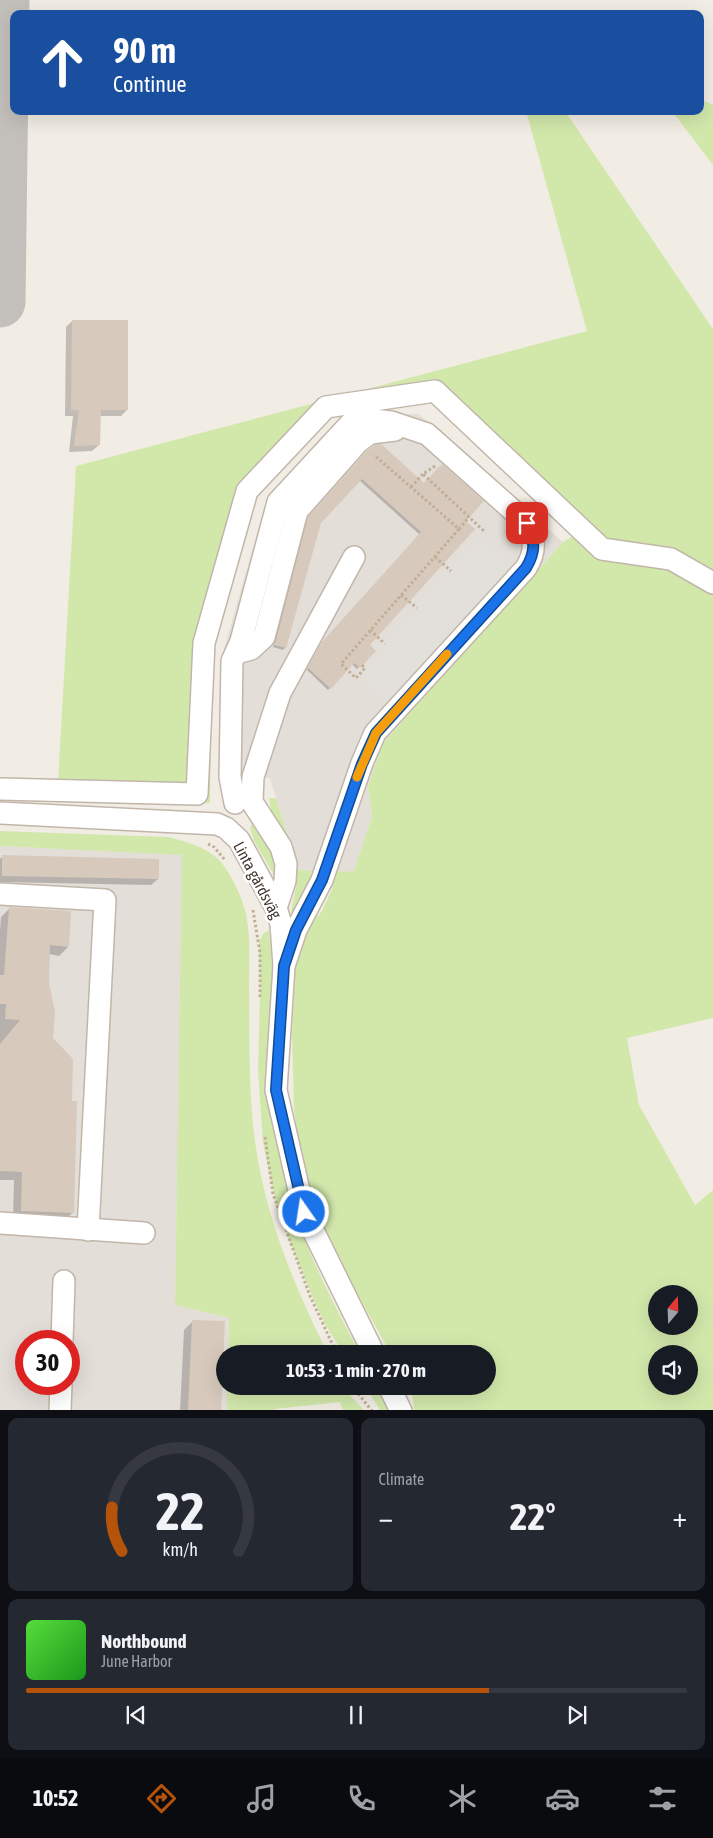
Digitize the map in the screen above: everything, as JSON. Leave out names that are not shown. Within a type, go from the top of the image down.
[{"type":"street","points":[[0,789],[197,794],[204,643],[247,491],[326,407],[435,391],[602,549],[671,559],[713,583]]},
{"type":"street","points":[[276,908],[285,881],[286,864],[281,847],[244,802],[230,777],[232,661],[241,641],[278,502],[352,422],[373,420],[392,422],[427,434],[527,523],[534,545],[532,557],[526,568],[376,733],[362,764],[322,880],[296,930],[284,966]]},
{"type":"street","points":[[236,653],[251,649],[264,637],[297,511],[358,442],[370,433],[413,429]]},
{"type":"street","points":[[0,813],[217,824],[244,802],[280,693],[354,557]]},
{"type":"street","name":"Linta gårdsväg","points":[[217,824],[226,828],[239,840],[276,908],[281,924],[284,966],[276,1090],[304,1212],[370,1345]]},
{"type":"street","points":[[0,894],[105,900],[88,1230]]},
{"type":"street","points":[[0,1223],[144,1233]]},
{"type":"street","points":[[62,1330],[64,1281]]},
{"type":"street","points":[[60,1410],[61,1395]]},
{"type":"street","points":[[394,1395],[401,1410]]},
{"type":"path","points":[[358,442],[459,529]]},
{"type":"path","points":[[411,487],[423,474],[437,465],[439,467]]},
{"type":"path","points":[[423,474],[485,532]]},
{"type":"path","points":[[362,665],[365,668],[356,678],[341,664],[469,517]]},
{"type":"path","points":[[434,557],[451,571]]},
{"type":"path","points":[[401,595],[418,608]]},
{"type":"path","points":[[370,630],[385,644]]},
{"type":"path","points":[[200,841],[214,847],[227,862]]},
{"type":"path","points":[[253,908],[260,953],[260,1002]]},
{"type":"path","points":[[263,1128],[273,1194],[310,1296],[333,1345]]},
{"type":"path","points":[[360,1395],[372,1410]]},
{"type":"shaded area","points":[[346,414],[419,414],[563,542],[383,743],[368,786],[372,817],[354,872],[336,872],[332,889],[312,871],[298,870],[270,778],[220,776],[224,649],[266,502]]},
{"type":"shaded area","points":[[480,536],[514,568],[389,705],[359,677],[384,650],[380,646]]},
{"type":"shaded area","points":[[0,846],[183,854],[175,1305],[229,1318],[228,1345],[216,1345],[216,1395],[227,1395],[227,1410],[0,1410]]},
{"type":"green space","points":[[704,101],[713,105],[713,165],[675,115],[704,115]]},
{"type":"green space","points":[[527,115],[568,115],[713,329],[713,1018],[627,1038],[639,1105],[695,1205],[713,1190],[713,1410],[414,1410],[412,1395],[496,1395],[496,1345],[386,1345],[348,1278],[318,1213],[299,1148],[294,1109],[292,1035],[295,966],[307,929],[322,911],[332,889],[336,872],[354,871],[372,817],[368,786],[383,743],[563,542],[573,536],[428,399],[338,404],[253,495],[212,646],[210,803],[57,799],[76,466],[587,331]]},
{"type":"green space","points":[[269,798],[276,798],[298,870],[312,871],[307,890],[293,915],[291,911],[297,882],[295,872],[271,810]]},
{"type":"green space","points":[[252,824],[255,824],[268,843],[276,865],[277,880],[254,841],[250,828]]},
{"type":"green space","points":[[0,831],[168,837],[208,851],[219,860],[227,871],[236,886],[248,923],[253,1128],[261,1175],[267,1201],[284,1253],[304,1304],[324,1345],[228,1345],[229,1318],[175,1305],[182,855],[0,846]]},
{"type":"green space","points":[[269,930],[273,976],[275,1127],[284,1173],[296,1217],[310,1252],[355,1345],[338,1345],[326,1326],[278,1212],[263,1143],[258,1070],[259,942],[263,934]]},
{"type":"green space","points":[[227,1395],[350,1395],[364,1410],[343,1410],[340,1402],[274,1410],[227,1410]]},
{"type":"green space","points":[[371,1395],[382,1395],[390,1410],[380,1410]]},
{"type":"building","points":[[72,320],[128,320],[128,410],[101,410],[100,445],[74,446],[79,410],[71,410]]},
{"type":"building","points":[[381,444],[424,483],[442,464],[484,501],[466,521],[475,529],[370,645],[376,651],[360,668],[354,663],[331,689],[308,668],[322,642],[421,532],[362,479],[321,523],[286,648],[274,645],[308,517],[367,451],[375,445]]},
{"type":"building","points":[[2,855],[159,859],[159,879],[2,876]]},
{"type":"building","points":[[9,907],[71,911],[69,947],[50,945],[49,983],[55,1012],[53,1038],[73,1059],[72,1101],[77,1101],[74,1213],[21,1211],[22,1172],[0,1171],[0,1044],[20,1020],[5,1019],[6,1004],[0,1004],[0,975],[4,975]]},
{"type":"building","points":[[192,1320],[225,1321],[224,1345],[216,1345],[216,1395],[222,1395],[221,1410],[188,1410]]},
{"type":"taxiway","points":[[0,302],[4,0]]},
{"type":"slow traffic","points":[[357,777],[376,733],[447,654]]},
{"type":"route","points":[[304,1212],[276,1090],[284,966],[296,930],[322,880],[362,764],[376,733],[526,568],[532,557],[534,545],[527,523]]}]
